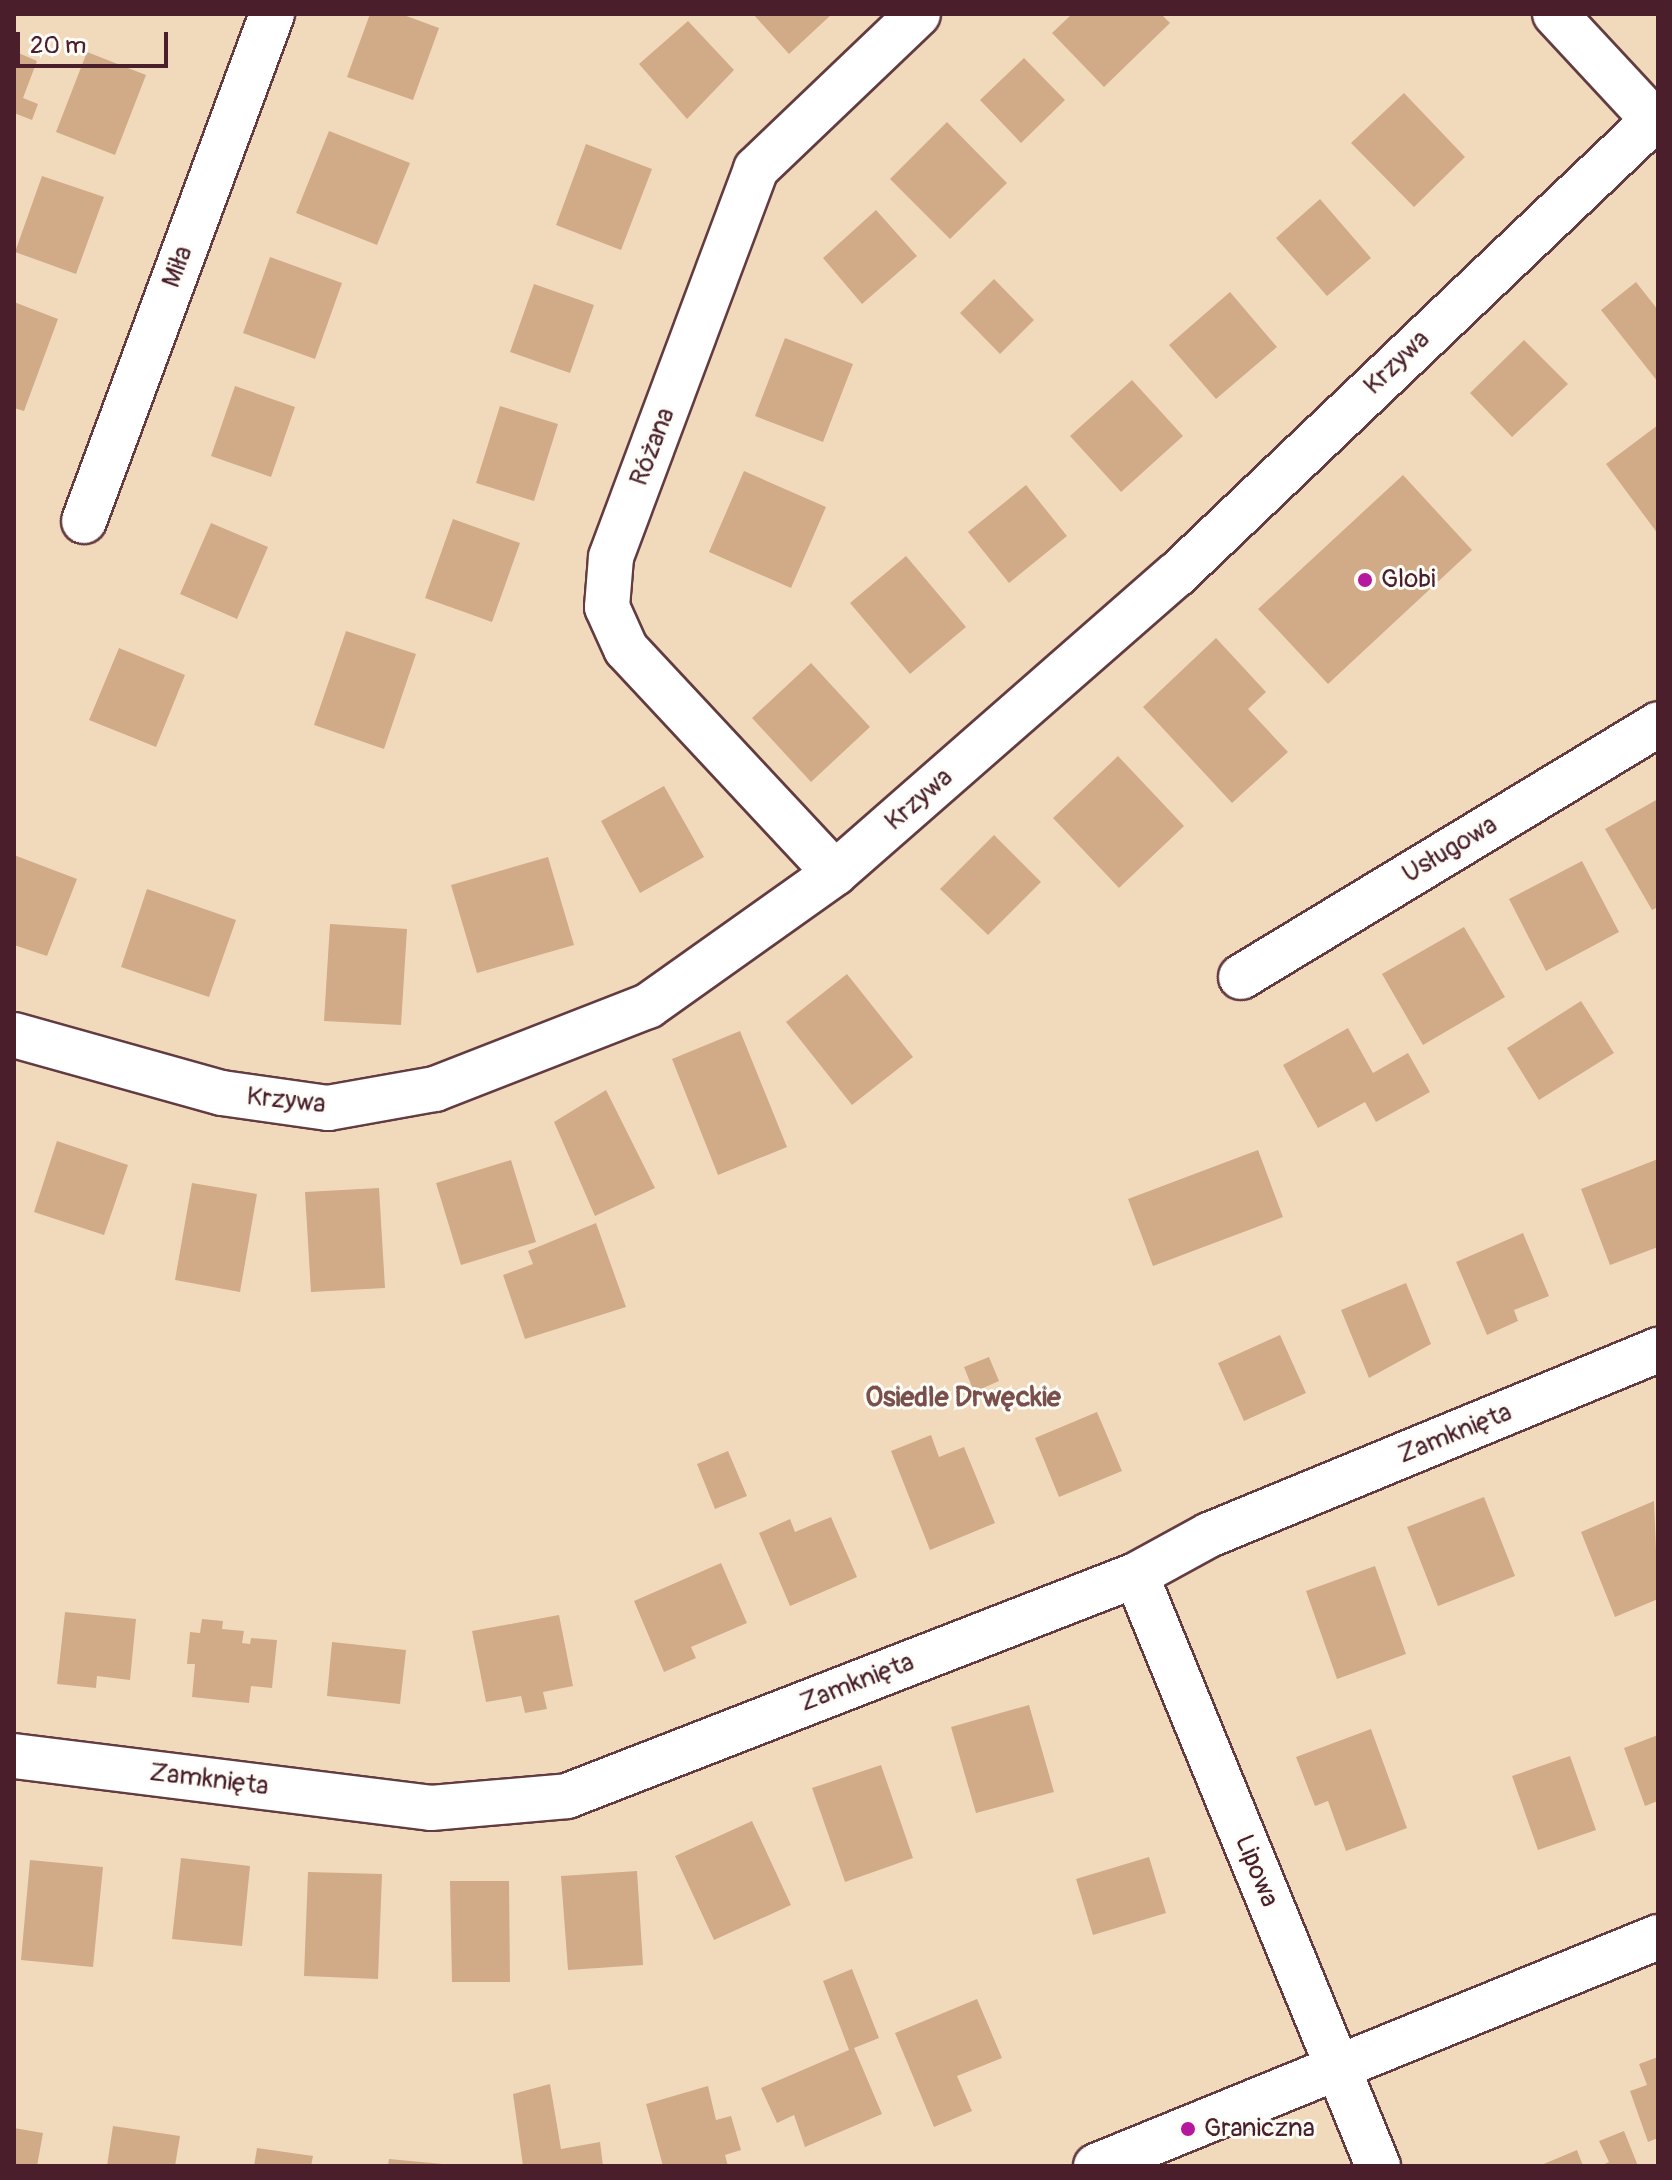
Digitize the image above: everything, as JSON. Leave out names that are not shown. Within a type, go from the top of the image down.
[{"type":"street","name":"Miła","points":[[84,521],[272,14]]},
{"type":"street","name":"Różana","points":[[835,873],[626,649],[607,607],[611,557],[756,169],[918,14]]},
{"type":"street","points":[[1555,14],[1656,120]]},
{"type":"street","name":"Krzywa","points":[[14,1035],[222,1093],[328,1108],[435,1089],[648,1006],[835,873],[1176,575],[1656,120]]},
{"type":"street","name":"Usługowa","points":[[1241,977],[1658,724]]},
{"type":"street","name":"Zamknięta","points":[[14,1756],[431,1808],[567,1796],[1136,1575],[1209,1535],[1658,1350]]},
{"type":"street","name":"Lipowa","points":[[1136,1575],[1378,2166]]},
{"type":"street","points":[[1096,2166],[1658,1937]]},
{"type":"building","points":[[370,14],[401,14],[439,28],[413,100],[347,77]]},
{"type":"building","points":[[753,14],[832,14],[789,54]]},
{"type":"building","points":[[1072,14],[1161,14],[1170,23],[1104,87],[1052,33]]},
{"type":"building","points":[[688,21],[734,70],[687,119],[639,64]]},
{"type":"building","points":[[14,51],[37,61],[23,98],[38,104],[32,120],[14,113]]},
{"type":"building","points":[[87,52],[146,75],[115,155],[56,132]]},
{"type":"building","points":[[1024,58],[1065,100],[1021,143],[980,100]]},
{"type":"building","points":[[1404,93],[1465,157],[1414,207],[1351,143]]},
{"type":"building","points":[[947,122],[1007,183],[950,239],[890,179]]},
{"type":"building","points":[[329,131],[410,163],[377,245],[296,213]]},
{"type":"building","points":[[586,144],[652,169],[621,250],[556,225]]},
{"type":"building","points":[[42,176],[104,197],[76,274],[15,252]]},
{"type":"building","points":[[1320,199],[1371,258],[1327,296],[1276,238]]},
{"type":"building","points":[[876,210],[917,256],[862,304],[823,258]]},
{"type":"building","points":[[270,257],[342,283],[315,359],[243,333]]},
{"type":"building","points":[[994,279],[1034,320],[1000,354],[960,313]]},
{"type":"building","points":[[1636,282],[1658,310],[1658,382],[1601,310]]},
{"type":"building","points":[[534,284],[594,305],[570,373],[510,352]]},
{"type":"building","points":[[1230,292],[1277,347],[1216,399],[1169,345]]},
{"type":"building","points":[[14,302],[58,319],[24,411],[14,408]]},
{"type":"building","points":[[785,338],[853,364],[823,442],[755,416]]},
{"type":"building","points":[[1524,340],[1568,384],[1512,437],[1470,393]]},
{"type":"building","points":[[1132,380],[1183,436],[1121,492],[1070,436]]},
{"type":"building","points":[[235,386],[295,407],[271,477],[211,456]]},
{"type":"building","points":[[500,406],[558,424],[534,501],[476,483]]},
{"type":"building","points":[[1658,425],[1658,534],[1606,464]]},
{"type":"building","points":[[744,471],[826,507],[791,588],[709,552]]},
{"type":"building","name":"Globi","points":[[1403,475],[1472,550],[1328,684],[1258,609]]},
{"type":"building","points":[[1026,485],[1067,536],[1009,583],[968,532]]},
{"type":"building","points":[[453,519],[520,543],[492,622],[425,598]]},
{"type":"building","points":[[211,523],[268,547],[237,619],[180,594]]},
{"type":"building","points":[[906,556],[966,627],[910,674],[850,603]]},
{"type":"building","points":[[346,631],[416,654],[384,749],[314,725]]},
{"type":"building","points":[[1216,638],[1266,692],[1248,709],[1288,752],[1232,803],[1143,707]]},
{"type":"building","points":[[119,648],[185,675],[156,747],[89,720]]},
{"type":"building","points":[[811,663],[870,727],[811,782],[752,718]]},
{"type":"building","points":[[1118,756],[1184,826],[1119,888],[1053,818]]},
{"type":"building","points":[[664,786],[704,857],[640,893],[601,821]]},
{"type":"building","points":[[1658,799],[1658,907],[1652,910],[1605,829]]},
{"type":"building","points":[[994,835],[1041,882],[988,935],[940,889]]},
{"type":"building","points":[[14,855],[77,879],[47,956],[14,945]]},
{"type":"building","points":[[548,857],[574,945],[477,973],[451,885]]},
{"type":"building","points":[[1582,861],[1619,932],[1546,971],[1509,899]]},
{"type":"building","points":[[147,889],[236,920],[209,997],[121,967]]},
{"type":"building","points":[[330,924],[407,929],[401,1025],[324,1021]]},
{"type":"building","points":[[1464,927],[1505,997],[1423,1045],[1382,974]]},
{"type":"building","points":[[847,974],[913,1057],[852,1105],[786,1022]]},
{"type":"building","points":[[1581,1001],[1614,1053],[1539,1100],[1507,1048]]},
{"type":"building","points":[[1348,1028],[1373,1073],[1408,1053],[1430,1092],[1376,1122],[1365,1102],[1318,1128],[1283,1065]]},
{"type":"building","points":[[740,1031],[787,1147],[718,1175],[672,1059]]},
{"type":"building","points":[[606,1090],[655,1188],[595,1216],[554,1122]]},
{"type":"building","points":[[57,1141],[128,1165],[104,1235],[34,1212]]},
{"type":"building","points":[[1258,1150],[1283,1217],[1153,1266],[1128,1199]]},
{"type":"building","points":[[1658,1159],[1658,1247],[1610,1265],[1581,1189]]},
{"type":"building","points":[[511,1160],[536,1242],[461,1265],[436,1183]]},
{"type":"building","points":[[192,1183],[257,1194],[240,1292],[175,1280]]},
{"type":"building","points":[[379,1188],[385,1288],[311,1292],[305,1192]]},
{"type":"building","points":[[596,1223],[626,1307],[525,1339],[503,1275],[533,1264],[528,1251]]},
{"type":"building","points":[[1523,1233],[1549,1296],[1514,1310],[1518,1321],[1487,1335],[1456,1262]]},
{"type":"building","points":[[1406,1283],[1431,1344],[1369,1378],[1341,1310]]},
{"type":"building","points":[[1280,1335],[1306,1393],[1244,1421],[1218,1363]]},
{"type":"building","points":[[989,1357],[999,1381],[974,1392],[964,1367]]},
{"type":"building","points":[[1097,1412],[1122,1471],[1059,1497],[1035,1438]]},
{"type":"building","points":[[931,1435],[939,1457],[964,1447],[995,1523],[930,1550],[891,1451]]},
{"type":"building","points":[[728,1451],[747,1496],[715,1509],[697,1464]]},
{"type":"building","points":[[1484,1497],[1515,1576],[1438,1606],[1407,1527]]},
{"type":"building","points":[[1654,1501],[1658,1599],[1615,1617],[1581,1532]]},
{"type":"building","points":[[831,1517],[857,1577],[790,1606],[759,1533],[790,1519],[795,1532]]},
{"type":"building","points":[[721,1563],[747,1623],[691,1647],[696,1658],[664,1672],[634,1601]]},
{"type":"building","points":[[1375,1566],[1406,1654],[1337,1679],[1306,1591]]},
{"type":"building","points":[[65,1612],[136,1619],[130,1680],[97,1676],[96,1688],[57,1684]]},
{"type":"building","points":[[559,1615],[573,1686],[543,1692],[547,1709],[525,1713],[521,1696],[486,1702],[472,1631]]},
{"type":"building","points":[[202,1619],[223,1621],[222,1629],[244,1631],[242,1643],[250,1644],[251,1638],[277,1640],[272,1688],[251,1686],[249,1703],[192,1697],[195,1664],[187,1664],[190,1632],[200,1633]]},
{"type":"building","points":[[332,1642],[406,1650],[400,1704],[327,1696]]},
{"type":"building","points":[[1029,1705],[1054,1792],[976,1813],[951,1727]]},
{"type":"building","points":[[1371,1729],[1407,1828],[1346,1851],[1328,1801],[1315,1806],[1296,1757]]},
{"type":"building","points":[[1658,1735],[1658,1801],[1645,1806],[1624,1748]]},
{"type":"building","points":[[1570,1756],[1596,1830],[1538,1850],[1512,1776]]},
{"type":"building","points":[[881,1765],[913,1858],[845,1882],[812,1788]]},
{"type":"building","points":[[752,1821],[791,1905],[714,1940],[675,1856]]},
{"type":"building","points":[[1149,1857],[1166,1913],[1093,1935],[1076,1879]]},
{"type":"building","points":[[181,1858],[250,1866],[242,1946],[172,1939]]},
{"type":"building","points":[[30,1860],[103,1867],[93,1967],[21,1960]]},
{"type":"building","points":[[637,1871],[643,1965],[568,1970],[561,1876]]},
{"type":"building","points":[[308,1872],[382,1874],[378,1979],[304,1976]]},
{"type":"building","points":[[450,1881],[509,1881],[510,1982],[452,1982]]},
{"type":"building","points":[[852,1969],[879,2038],[854,2048],[882,2114],[805,2147],[794,2115],[777,2123],[761,2088],[849,2050],[823,1981]]},
{"type":"building","points":[[977,1999],[1002,2058],[957,2076],[972,2111],[934,2127],[895,2033]]},
{"type":"building","points":[[1658,2057],[1658,2138],[1648,2142],[1630,2091],[1647,2085],[1639,2064]]},
{"type":"building","points":[[550,2084],[561,2149],[600,2142],[603,2166],[523,2166],[513,2094]]},
{"type":"building","points":[[708,2086],[716,2120],[731,2116],[741,2150],[725,2155],[728,2166],[663,2166],[646,2104]]},
{"type":"building","points":[[113,2126],[180,2136],[175,2166],[107,2166]]},
{"type":"building","points":[[14,2128],[43,2133],[37,2166],[14,2166]]},
{"type":"building","points":[[1624,2131],[1638,2166],[1600,2166],[1609,2162],[1599,2141]]},
{"type":"building","points":[[257,2148],[313,2156],[311,2166],[254,2166]]},
{"type":"building","points":[[1577,2150],[1583,2166],[1539,2166]]},
{"type":"building","points":[[389,2159],[443,2164],[443,2166],[388,2166]]},
{"type":"place","name":"Globi","points":[[1365,580]]},
{"type":"place","name":"Graniczna","points":[[1188,2129]]},
{"type":"district","name":"Osiedle Drwęckie","points":[[963,1398]]}]
